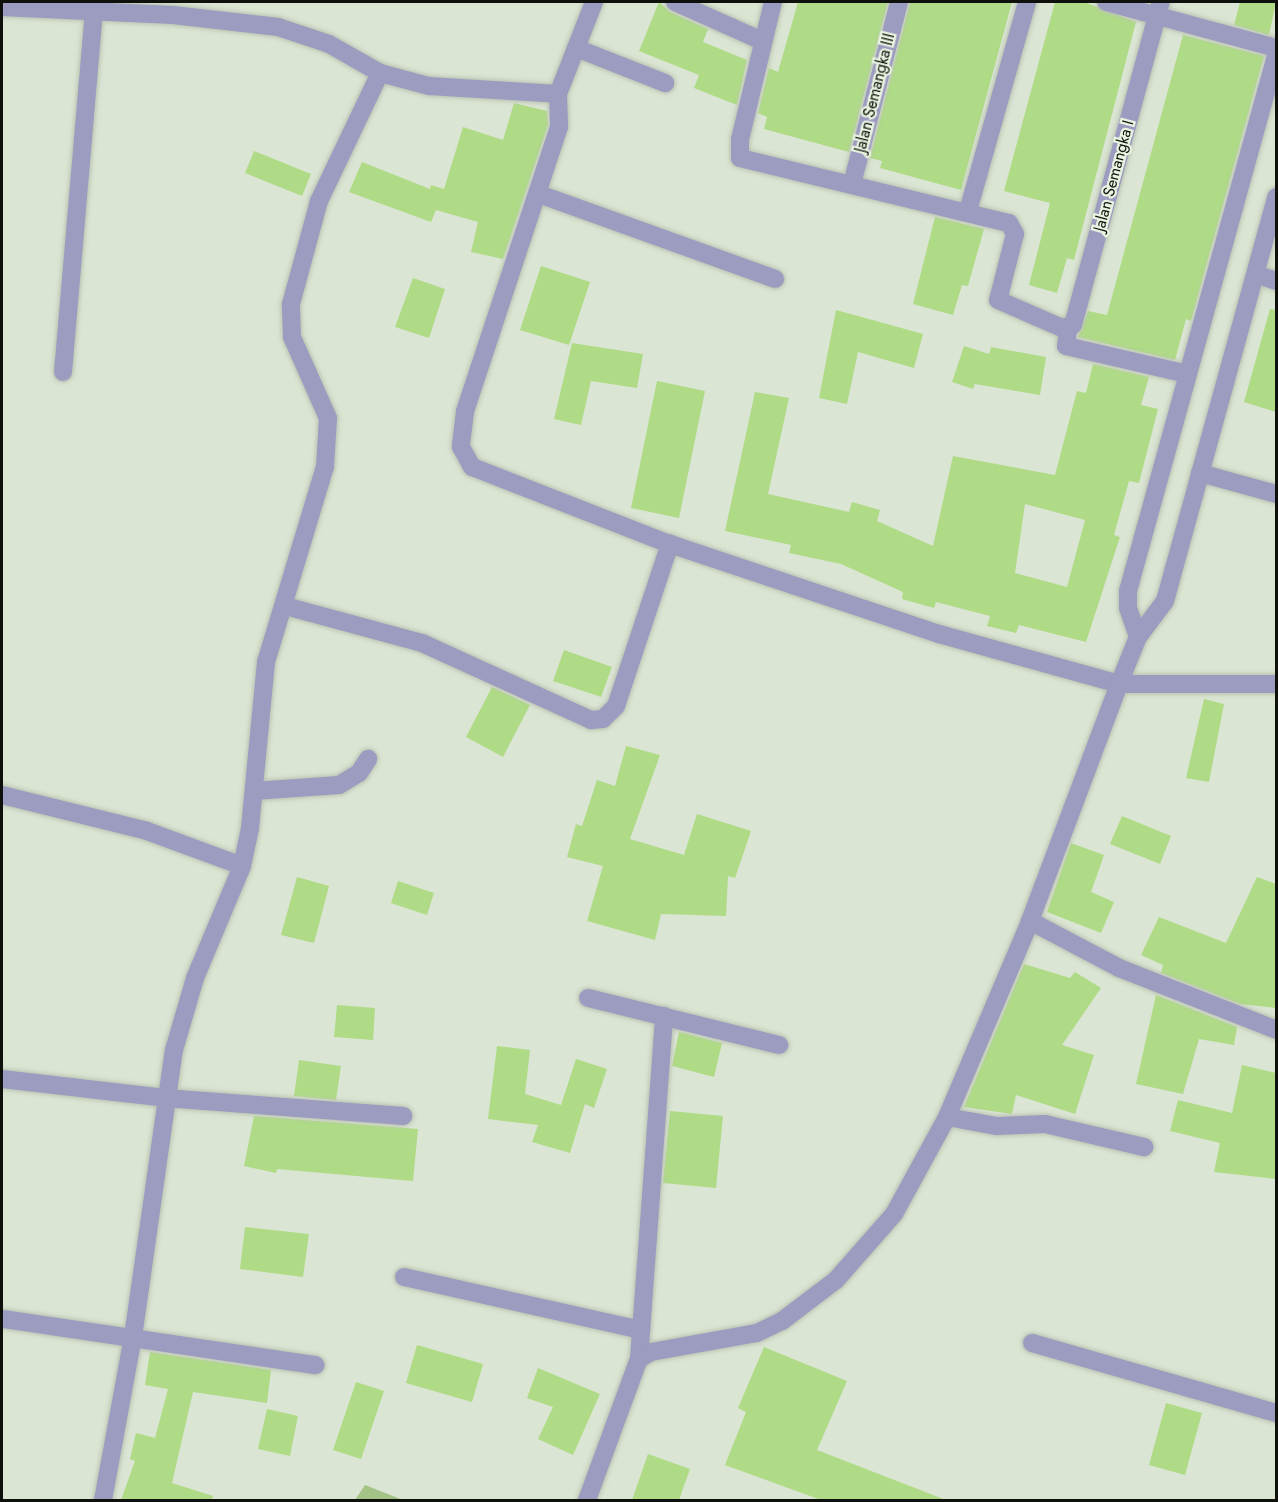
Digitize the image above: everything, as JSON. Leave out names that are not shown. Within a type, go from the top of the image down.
[{"type":"street","points":[[594,2],[558,94],[559,127],[539,194],[465,412],[464,459],[472,467],[670,544],[939,634],[1119,684],[1276,684]]},
{"type":"street","points":[[675,2],[762,41]]},
{"type":"street","points":[[773,2],[740,139],[740,158],[968,211],[1013,226],[997,297],[1000,303],[1065,328],[1066,346],[1187,374]]},
{"type":"street","name":"Jalan Semangka III","points":[[852,184],[898,2]]},
{"type":"street","points":[[968,211],[1027,2]]},
{"type":"street","points":[[1106,2],[1159,8],[1276,48]]},
{"type":"street","points":[[2,6],[67,6],[94,14],[173,15],[278,27],[329,44],[380,74],[429,86],[558,94]]},
{"type":"street","name":"Jalan Semangka I","points":[[1065,328],[1073,325],[1159,8]]},
{"type":"street","points":[[63,372],[94,14]]},
{"type":"street","points":[[576,48],[665,83]]},
{"type":"street","points":[[1138,637],[1128,608],[1128,591],[1276,56]]},
{"type":"street","points":[[103,1500],[133,1337],[165,1098],[195,978],[242,866],[254,791],[266,662],[285,606],[325,467],[328,437],[323,401],[292,337],[291,304],[319,201],[380,74]]},
{"type":"street","points":[[539,194],[775,279]]},
{"type":"street","points":[[639,1359],[651,1352],[757,1333],[782,1321],[836,1280],[894,1214],[946,1117],[1030,921],[1138,637],[1165,601],[1258,275],[1276,197]]},
{"type":"street","points":[[1258,275],[1276,280]]},
{"type":"street","points":[[1200,473],[1276,494]]},
{"type":"street","points":[[285,606],[422,642],[591,720],[603,719],[616,706],[670,544]]},
{"type":"street","points":[[254,791],[339,784],[359,773],[368,759]]},
{"type":"street","points":[[2,795],[147,831],[242,866]]},
{"type":"street","points":[[1030,921],[1119,968],[1276,1030]]},
{"type":"street","points":[[588,998],[779,1046]]},
{"type":"street","points":[[587,1500],[639,1359],[664,1016]]},
{"type":"street","points":[[2,1079],[165,1098],[403,1116]]},
{"type":"street","points":[[946,1117],[996,1126],[1045,1124],[1144,1147]]},
{"type":"street","points":[[404,1277],[641,1330]]},
{"type":"street","points":[[3,1319],[316,1365]]},
{"type":"street","points":[[1032,1343],[1276,1413]]},
{"type":"green space","points":[[365,1485],[403,1500],[355,1500]]},
{"type":"building","points":[[659,2],[670,12],[708,29],[703,42],[747,60],[737,105],[694,88],[699,75],[639,51]]},
{"type":"building","points":[[798,2],[888,2],[849,152],[764,129],[767,117],[758,113],[769,68],[778,72]]},
{"type":"building","points":[[910,2],[1012,2],[961,190],[880,168],[882,161],[870,158]]},
{"type":"building","points":[[1055,2],[1084,2],[1136,22],[1074,260],[1067,258],[1057,293],[1029,285],[1050,203],[1004,191]]},
{"type":"building","points":[[1240,2],[1276,2],[1269,35],[1234,25]]},
{"type":"building","points":[[1183,35],[1264,56],[1191,321],[1186,319],[1175,360],[1078,337],[1088,311],[1107,315]]},
{"type":"building","points":[[514,103],[547,111],[548,125],[503,259],[471,252],[478,222],[436,210],[431,222],[349,192],[362,162],[430,189],[431,185],[444,189],[463,127],[503,140]]},
{"type":"building","points":[[254,151],[311,174],[302,196],[245,173]]},
{"type":"building","points":[[935,217],[984,229],[968,286],[962,285],[953,315],[913,304]]},
{"type":"building","points":[[541,266],[590,282],[569,345],[520,330]]},
{"type":"building","points":[[413,278],[445,289],[429,338],[395,327]]},
{"type":"building","points":[[1270,309],[1276,310],[1276,412],[1244,402]]},
{"type":"building","points":[[836,310],[923,334],[914,368],[858,352],[847,404],[819,398]]},
{"type":"building","points":[[572,343],[643,354],[637,388],[591,381],[581,425],[554,419]]},
{"type":"building","points":[[964,346],[989,354],[991,347],[1046,357],[1040,395],[975,384],[973,389],[952,382]]},
{"type":"building","points":[[1093,364],[1149,377],[1141,405],[1158,409],[1139,483],[1129,481],[1114,535],[1120,537],[1086,642],[1019,625],[1016,633],[987,626],[990,616],[936,602],[934,608],[902,599],[903,592],[841,564],[789,553],[791,545],[725,531],[755,392],[789,398],[768,494],[849,512],[852,502],[880,510],[877,521],[933,546],[953,456],[1055,475],[1077,391],[1086,393]],"holes":[[[1025,504],[1085,520],[1067,587],[1015,573]]]},
{"type":"building","points":[[657,381],[705,391],[679,518],[631,508]]},
{"type":"building","points":[[564,650],[612,667],[601,697],[553,681]]},
{"type":"building","points":[[492,687],[530,705],[503,757],[466,737]]},
{"type":"building","points":[[1204,699],[1224,704],[1209,782],[1186,778]]},
{"type":"building","points":[[626,746],[660,755],[630,839],[684,855],[697,814],[751,831],[735,878],[728,876],[726,916],[661,914],[655,940],[587,921],[603,866],[567,857],[576,824],[582,826],[597,780],[615,786]]},
{"type":"building","points":[[1122,816],[1171,836],[1160,864],[1110,844]]},
{"type":"building","points":[[1071,843],[1104,855],[1091,892],[1114,902],[1101,933],[1047,912]]},
{"type":"building","points":[[297,877],[329,886],[314,943],[281,935]]},
{"type":"building","points":[[1257,877],[1276,884],[1276,1008],[1240,1004],[1161,973],[1163,965],[1141,955],[1159,917],[1226,943]]},
{"type":"building","points":[[398,881],[434,893],[427,915],[391,903]]},
{"type":"building","points":[[1024,964],[1070,978],[1075,972],[1101,988],[1062,1045],[1094,1055],[1075,1114],[1016,1095],[1012,1114],[964,1107]]},
{"type":"building","points":[[1156,995],[1237,1027],[1234,1045],[1199,1039],[1183,1094],[1136,1084]]},
{"type":"building","points":[[337,1005],[375,1008],[373,1040],[334,1037]]},
{"type":"building","points":[[679,1032],[722,1043],[714,1077],[672,1066]]},
{"type":"building","points":[[497,1046],[530,1050],[525,1094],[561,1105],[576,1059],[607,1069],[594,1108],[585,1104],[570,1153],[532,1142],[538,1125],[488,1119]]},
{"type":"building","points":[[299,1060],[341,1066],[336,1100],[294,1096]]},
{"type":"building","points":[[1242,1065],[1276,1073],[1276,1179],[1214,1172],[1220,1143],[1170,1131],[1178,1100],[1232,1113]]},
{"type":"building","points":[[670,1111],[723,1116],[716,1188],[663,1183]]},
{"type":"building","points":[[254,1116],[418,1129],[413,1181],[277,1169],[276,1173],[244,1166]]},
{"type":"building","points":[[245,1227],[309,1234],[303,1277],[240,1269]]},
{"type":"building","points":[[417,1345],[483,1364],[472,1402],[406,1383]]},
{"type":"building","points":[[764,1347],[847,1381],[817,1450],[946,1500],[821,1500],[725,1465],[746,1412],[738,1408]]},
{"type":"building","points":[[150,1352],[271,1370],[267,1403],[193,1392],[172,1483],[213,1496],[212,1500],[121,1500],[135,1461],[130,1459],[136,1433],[155,1438],[168,1389],[145,1385]]},
{"type":"building","points":[[538,1368],[600,1394],[573,1455],[538,1439],[553,1407],[527,1398]]},
{"type":"building","points":[[356,1382],[384,1391],[361,1459],[333,1450]]},
{"type":"building","points":[[1166,1403],[1202,1413],[1185,1475],[1149,1465]]},
{"type":"building","points":[[267,1409],[298,1416],[290,1456],[258,1449]]},
{"type":"building","points":[[648,1454],[690,1469],[679,1500],[632,1500]]}]
